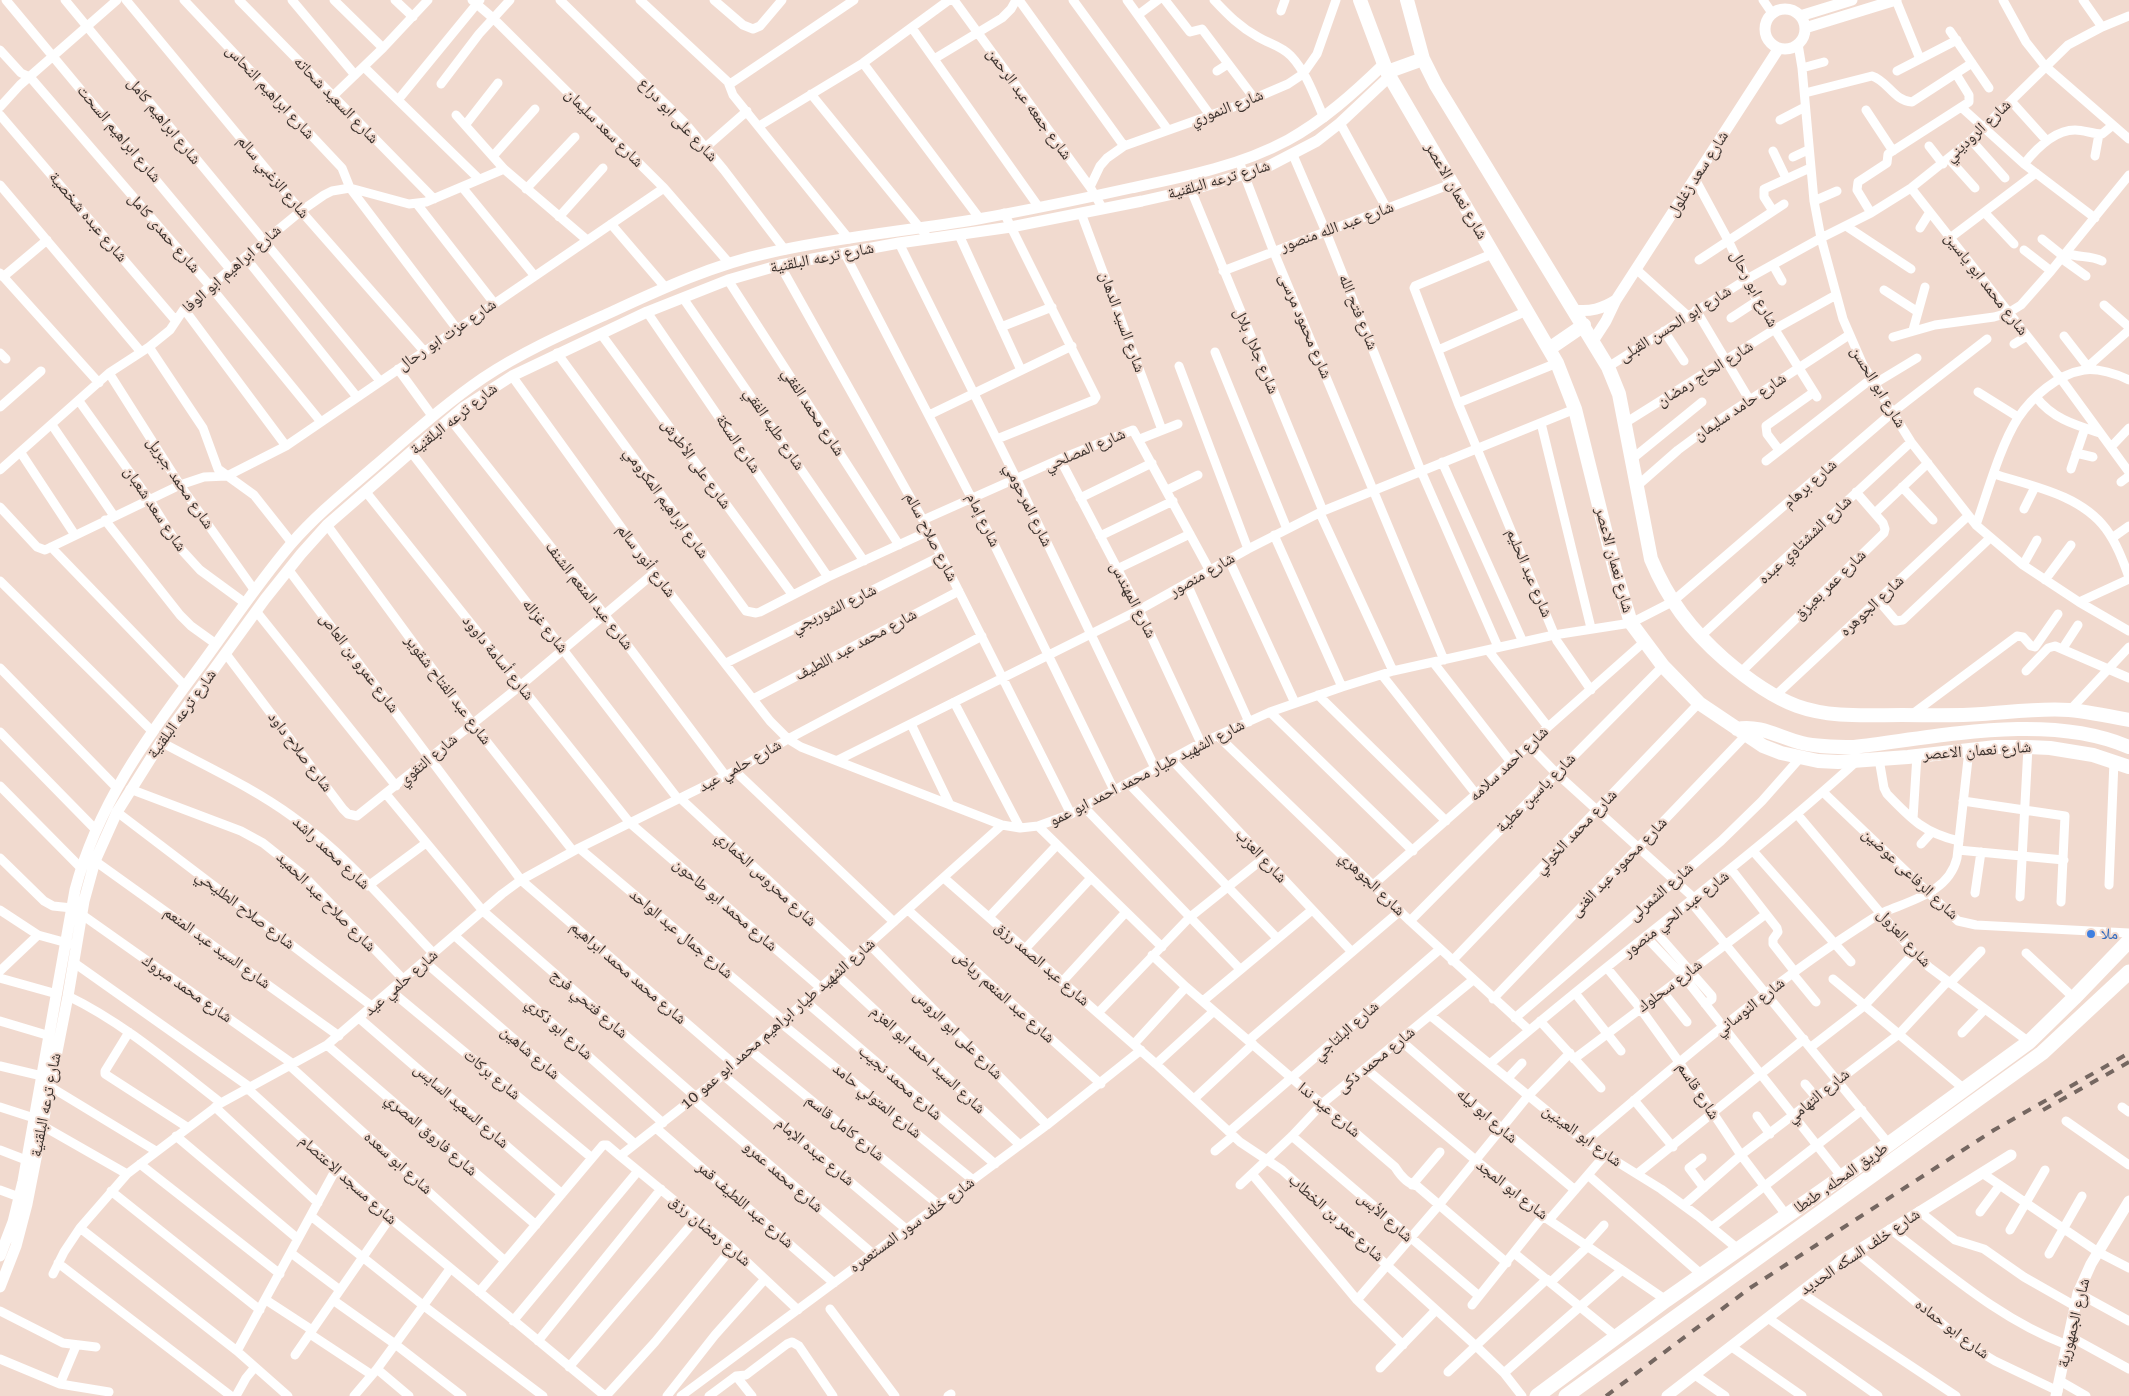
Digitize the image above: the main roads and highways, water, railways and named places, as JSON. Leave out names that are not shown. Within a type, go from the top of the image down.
[{"type":"main road","name":"شارع نعمان الاعصر","points":[[1360,0],[1387,71],[1492,254],[1557,362],[1575,409],[1612,561],[1630,623],[1663,666],[1699,703],[1763,746],[1818,762],[1855,754],[1879,759],[1969,750],[2028,747],[2068,750],[2114,761],[2129,767]]},
{"type":"main road","points":[[1407,0],[1423,59],[1441,92],[1608,367],[1619,394],[1651,559],[1672,602],[1700,638],[1740,673],[1775,696],[1798,706],[1819,712],[1847,715],[1911,715],[2070,710],[2129,720]]},
{"type":"main road","points":[[1387,71],[1423,59]]},
{"type":"main road","points":[[1549,349],[1584,325]]},
{"type":"main road","points":[[1742,732],[1755,728],[1803,743],[1855,754],[2029,728],[2065,730],[2129,747]]},
{"type":"main road","name":"طريق المحله, طنطا","points":[[1537,1396],[1666,1300],[1889,1144],[2029,1042],[2129,941]]},
{"type":"main road","name":"طريق المحله, طنطا","points":[[1566,1396],[2042,1053],[2129,972]]},
{"type":"railway","points":[[1606,1396],[1750,1288],[1994,1130],[2129,1053]]},
{"type":"railway","points":[[2043,1110],[2129,1062]]},
{"type":"place","name":"ملا","points":[[2091,934]]}]
